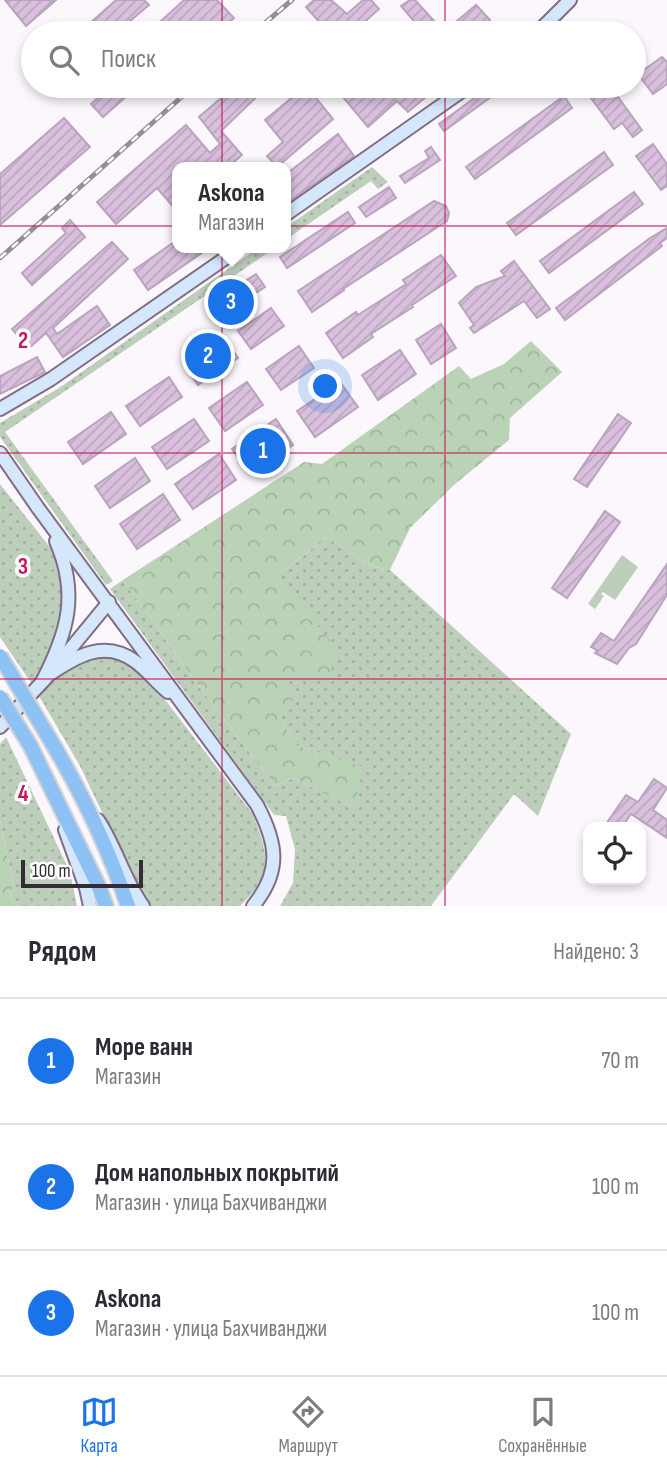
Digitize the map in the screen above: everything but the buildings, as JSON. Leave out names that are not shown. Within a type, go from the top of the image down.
[{"type":"highway","points":[[0,656],[79,790],[103,838],[128,906]]},
{"type":"highway","points":[[0,696],[30,745],[106,906]]},
{"type":"main road","points":[[549,21],[570,0]]},
{"type":"main road","points":[[291,211],[452,98]]},
{"type":"main road","points":[[0,409],[51,379],[233,253]]},
{"type":"main road","points":[[0,453],[257,805],[274,849],[271,874],[263,894],[253,906]]},
{"type":"main road","points":[[44,679],[64,633],[69,604],[66,569],[48,522]]},
{"type":"main road","points":[[0,727],[109,602]]},
{"type":"main road","points":[[44,679],[83,654],[112,651],[135,661],[187,709]]},
{"type":"main road","points":[[79,790],[108,835],[135,895],[143,906]]},
{"type":"main road","points":[[56,799],[90,906]]},
{"type":"green space","points":[[372,167],[388,182],[378,189],[371,181],[291,236],[291,224]]},
{"type":"green space","points":[[251,253],[268,253],[5,432],[113,581],[106,585],[0,437],[0,423],[59,388]]},
{"type":"green space","points":[[531,341],[562,372],[510,418],[509,440],[455,484],[410,528],[390,570],[370,566],[327,537],[277,576],[337,649],[329,677],[289,680],[293,701],[281,719],[295,745],[363,767],[354,808],[293,778],[275,786],[123,580],[304,462],[322,464],[459,366],[471,379],[504,364]]},
{"type":"green space","points":[[0,484],[53,551],[61,578],[62,610],[58,639],[34,687],[0,637]]},
{"type":"green space","points":[[327,537],[370,566],[390,570],[571,734],[538,816],[514,794],[431,906],[280,906],[293,883],[295,849],[286,816],[274,815],[110,589],[123,580],[275,786],[293,778],[353,807],[362,767],[295,745],[281,719],[288,680],[277,576]]},
{"type":"green space","points":[[622,555],[638,567],[615,600],[603,592],[601,594],[604,596],[595,609],[588,604]]},
{"type":"green space","points":[[106,657],[143,671],[252,813],[265,851],[265,862],[259,884],[240,906],[151,906],[144,901],[80,766],[39,696],[67,668],[83,661]]},
{"type":"green space","points":[[6,737],[70,872],[77,906],[18,906],[11,899],[13,882],[0,820],[0,744]]},
{"type":"green space","points":[[0,820],[13,882],[11,899],[18,906],[0,906]]},
{"type":"railway","points":[[267,21],[292,0]]},
{"type":"railway","points":[[0,258],[180,98]]},
{"type":"place","name":"Askona","points":[[231,302]]},
{"type":"place","name":"Дом напольных покрытий","points":[[208,356]]},
{"type":"place","name":"Море ванн","points":[[263,451]]}]
